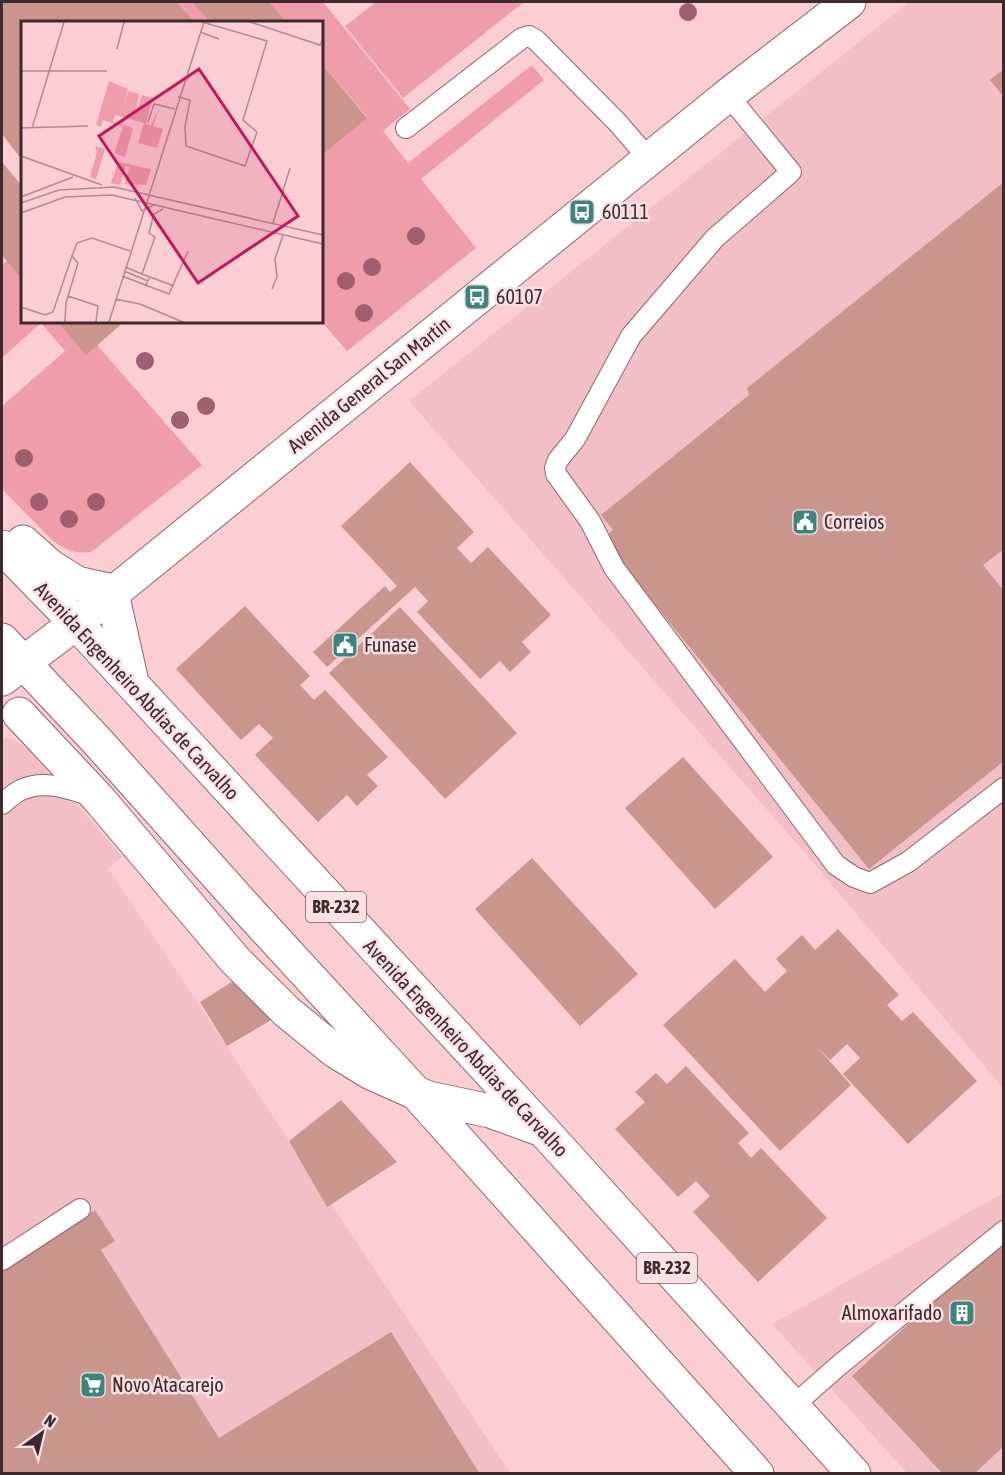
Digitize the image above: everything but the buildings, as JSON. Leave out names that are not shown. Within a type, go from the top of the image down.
[{"type":"main road","name":"Avenida General San Martin","points":[[9,661],[76,622],[728,95],[849,2]]},
{"type":"main road","points":[[2,541],[77,583],[113,591],[132,684]]},
{"type":"main road","name":"Avenida Engenheiro Abdias de Carvalho","points":[[2,541],[542,1129],[854,1473]]},
{"type":"main road","points":[[9,661],[97,741],[757,1473]]},
{"type":"main road","points":[[10,712],[97,741]]},
{"type":"main road","points":[[10,712],[98,798],[235,960],[286,1011],[335,1051],[371,1072],[429,1098],[490,1111],[542,1129]]},
{"type":"lane","points":[[406,128],[522,38],[529,36],[536,40],[617,122],[649,159]]},
{"type":"lane","points":[[728,95],[791,172],[715,238],[631,336],[575,439],[558,460],[555,468],[556,474],[590,521],[614,568],[836,865],[854,877],[870,883],[908,862],[1004,788]]},
{"type":"lane","points":[[2,804],[19,790],[36,785],[56,786],[98,798]]},
{"type":"lane","points":[[2,1260],[80,1209]]},
{"type":"lane","points":[[793,1406],[837,1367],[1004,1231]]},
{"type":"shaded area","points":[[177,2],[192,2],[209,21],[193,21]]},
{"type":"shaded area","points":[[269,2],[323,2],[410,109],[383,131],[408,163],[532,65],[544,80],[421,179],[476,248],[347,351],[322,322],[322,155],[367,117],[322,64],[322,21],[286,21]]},
{"type":"shaded area","points":[[376,2],[524,2],[403,98],[345,26]]},
{"type":"shaded area","points":[[909,2],[1003,2],[1003,1088],[805,853],[409,401]]},
{"type":"shaded area","points":[[7,261],[21,279],[21,322],[59,322],[97,345],[202,465],[91,552],[70,550],[52,540],[2,489],[2,406],[65,351],[41,323],[2,358],[2,265]]},
{"type":"shaded area","points":[[10,738],[34,754],[122,857],[108,868],[510,1473],[2,1473],[2,739]]},
{"type":"shaded area","points":[[1003,1193],[1003,1473],[907,1473],[772,1324]]},
{"type":"place","name":"60111","points":[[582,212]]},
{"type":"place","name":"60107","points":[[477,297]]},
{"type":"place","name":"Correios","points":[[805,522]]},
{"type":"place","name":"Funase","points":[[345,645]]},
{"type":"place","name":"Almoxarifado","points":[[962,1313]]},
{"type":"place","name":"Novo Atacarejo","points":[[93,1385]]}]
